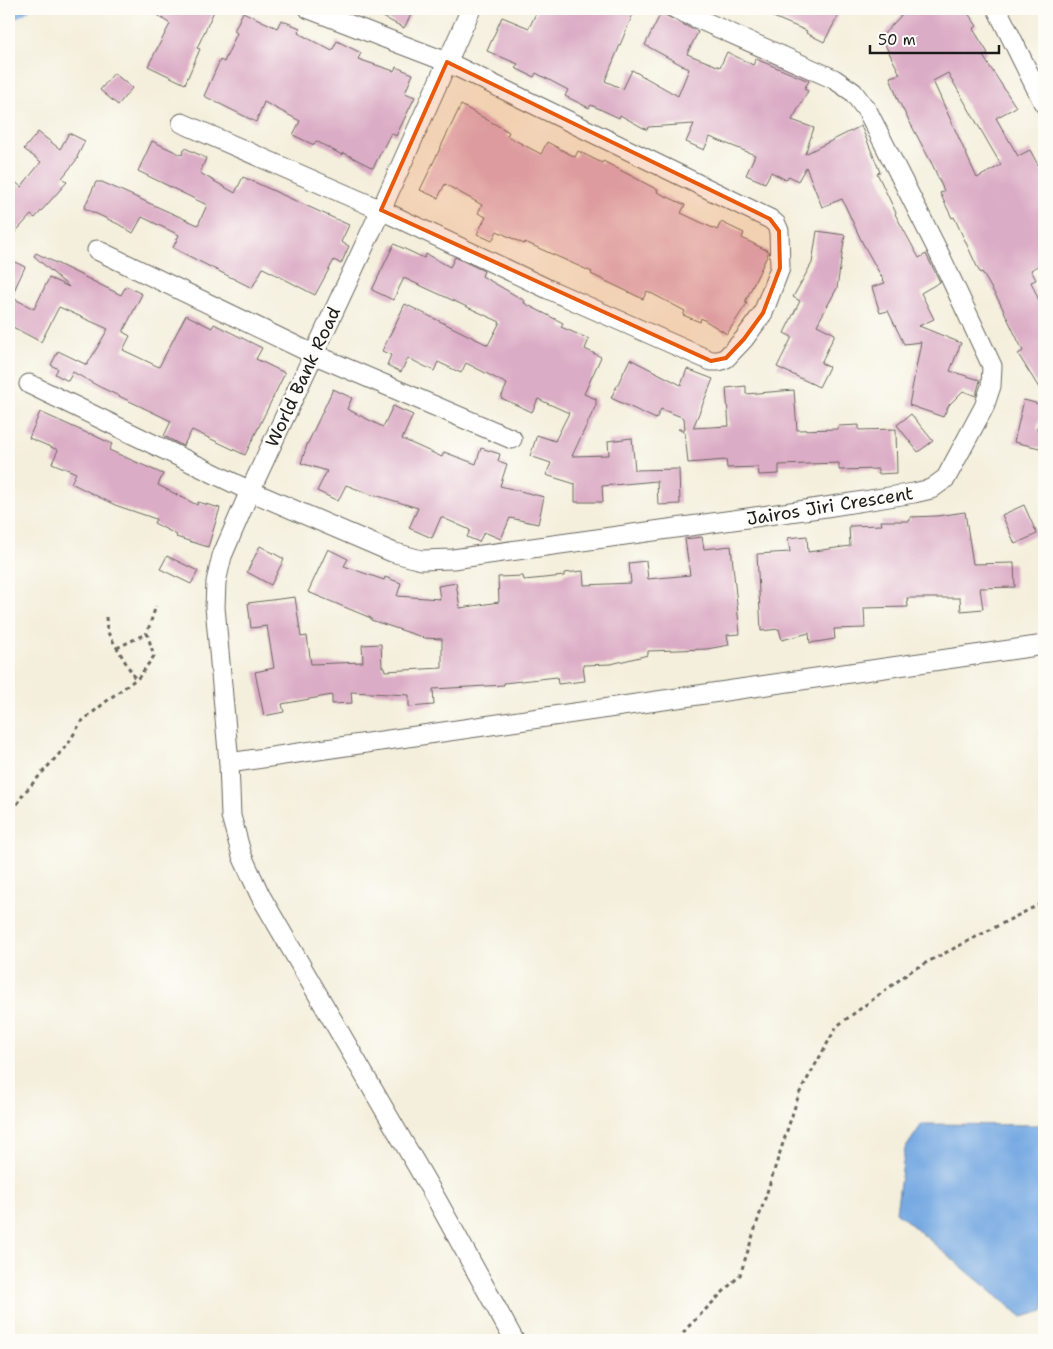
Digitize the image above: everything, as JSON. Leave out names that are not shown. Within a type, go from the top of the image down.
[{"type":"street","points":[[182,123],[381,210],[548,290],[711,361],[719,361],[726,358],[744,339],[763,313],[780,268],[779,231],[776,224],[770,219],[447,62],[309,9]]},
{"type":"street","name":"World Bank Road","points":[[471,9],[222,556],[216,582],[215,607],[229,763],[231,816],[242,856],[260,895],[438,1202],[514,1340]]},
{"type":"street","name":"Jairos Jiri Crescent","points":[[29,384],[250,491],[392,552],[421,560],[445,559],[627,536],[914,494],[931,489],[946,478],[984,407],[991,386],[992,366],[937,249],[868,112],[853,92],[834,79],[676,9]]},
{"type":"street","points":[[997,9],[1044,101]]},
{"type":"street","points":[[97,250],[313,354],[512,438]]},
{"type":"street","points":[[229,763],[1044,645]]},
{"type":"path","points":[[9,818],[24,793],[68,744],[81,722],[136,680],[154,656],[147,633],[156,606]]},
{"type":"path","points":[[106,617],[107,631],[136,680]]},
{"type":"path","points":[[117,648],[147,633]]},
{"type":"path","points":[[679,1340],[686,1329],[740,1275],[799,1094],[836,1026],[914,969],[1044,902]]},
{"type":"highlighted area","points":[[447,62],[770,219],[779,231],[780,268],[763,313],[744,339],[726,358],[711,361],[381,210]]},
{"type":"water","points":[[922,1124],[1044,1125],[1044,1311],[1022,1317],[896,1212],[905,1149]]},
{"type":"building","points":[[149,9],[215,9],[197,48],[200,49],[185,84],[148,66],[170,24]]},
{"type":"building","points":[[368,9],[414,9],[404,28]]},
{"type":"building","points":[[538,9],[635,9],[605,81],[623,89],[632,70],[678,96],[689,69],[645,45],[661,13],[698,32],[687,54],[720,67],[727,52],[753,65],[756,59],[809,81],[804,89],[808,91],[792,120],[814,128],[805,154],[861,126],[880,172],[877,173],[895,214],[919,258],[926,254],[940,282],[921,293],[934,319],[919,326],[961,343],[950,371],[980,380],[976,396],[963,391],[949,405],[943,417],[909,405],[921,342],[904,344],[888,311],[880,313],[872,287],[885,283],[862,242],[842,199],[822,207],[806,167],[798,181],[789,176],[786,180],[771,172],[765,183],[746,175],[755,155],[710,137],[704,150],[686,142],[694,124],[648,127],[647,130],[620,115],[619,118],[591,105],[589,108],[565,96],[568,90],[536,73],[534,77],[515,68],[518,64],[487,51],[502,17],[529,28]]},
{"type":"building","points":[[754,9],[842,9],[824,42],[806,33],[807,31]]},
{"type":"building","points":[[907,9],[965,9],[977,26],[973,29],[988,53],[983,56],[1016,107],[996,118],[1018,156],[1030,150],[1044,176],[1044,262],[1031,270],[1036,280],[1031,282],[1044,312],[1044,396],[1018,354],[1023,351],[1000,303],[982,272],[980,273],[954,217],[952,218],[940,193],[944,191],[933,166],[898,100],[890,77],[900,74],[881,37]],"holes":[[[948,73],[1001,165],[977,178],[933,81]]]},
{"type":"building","points":[[243,12],[277,28],[281,20],[300,28],[298,33],[332,51],[337,41],[361,53],[358,59],[394,71],[396,67],[413,74],[405,93],[415,97],[396,136],[391,133],[373,168],[344,153],[342,155],[316,141],[314,145],[293,135],[300,121],[264,102],[256,122],[204,96],[220,60],[224,62],[237,33],[234,31]]},
{"type":"building","points":[[114,73],[132,88],[118,105],[100,90]]},
{"type":"building","points":[[461,105],[509,132],[507,136],[541,154],[547,142],[575,157],[578,151],[602,163],[603,161],[658,190],[657,192],[685,205],[681,213],[717,230],[721,222],[744,233],[742,238],[768,251],[745,302],[747,303],[727,334],[701,318],[700,322],[683,315],[685,311],[647,291],[643,299],[591,274],[592,272],[525,242],[524,244],[497,231],[492,241],[477,234],[486,217],[478,213],[482,205],[445,184],[438,198],[420,190]]},
{"type":"building","points":[[38,132],[60,149],[69,133],[85,141],[78,158],[62,178],[67,182],[35,218],[31,215],[9,239],[9,176],[21,187],[41,162],[24,149]]},
{"type":"building","points":[[152,141],[182,155],[185,148],[206,158],[200,173],[235,193],[243,177],[349,225],[341,242],[349,246],[341,264],[334,260],[315,295],[263,268],[252,288],[173,248],[179,235],[142,217],[133,233],[84,208],[96,182],[102,182],[198,225],[207,205],[138,171]]},
{"type":"building","points":[[817,231],[845,235],[837,288],[817,325],[835,334],[821,363],[829,367],[819,387],[777,367],[792,337],[784,333],[800,301],[793,297],[812,263]]},
{"type":"building","points":[[394,244],[424,258],[426,254],[450,267],[455,257],[484,271],[482,276],[525,301],[524,303],[563,323],[561,327],[589,339],[585,349],[601,357],[584,394],[596,399],[596,405],[572,456],[609,455],[608,441],[632,438],[635,470],[679,469],[680,504],[658,505],[657,481],[602,486],[603,502],[575,502],[575,484],[546,475],[551,463],[530,456],[537,435],[555,441],[569,413],[538,399],[532,412],[501,398],[507,384],[466,363],[461,373],[438,362],[434,371],[408,358],[401,372],[387,365],[391,355],[382,351],[405,304],[488,345],[500,322],[404,278],[393,300],[372,290]]},
{"type":"building","points":[[36,253],[121,295],[126,286],[142,294],[123,332],[130,336],[123,350],[159,367],[186,315],[212,328],[214,324],[262,348],[256,359],[285,373],[245,455],[192,430],[183,446],[164,436],[171,421],[73,372],[68,381],[55,374],[58,369],[51,365],[58,351],[87,365],[108,329],[59,307],[41,342],[9,325],[9,259],[25,267],[11,297],[34,309],[49,278],[69,287],[34,256]]},
{"type":"building","points":[[630,359],[681,385],[687,369],[713,379],[693,428],[729,426],[726,388],[746,386],[746,394],[794,390],[797,430],[838,429],[838,426],[859,425],[859,430],[896,429],[897,473],[878,474],[878,469],[839,470],[839,463],[779,465],[779,474],[759,475],[758,467],[727,468],[726,460],[688,463],[685,433],[678,429],[685,429],[684,418],[661,409],[656,419],[611,398]]},
{"type":"building","points":[[333,389],[352,398],[347,409],[383,427],[393,406],[413,415],[402,439],[442,457],[444,452],[476,464],[481,448],[500,454],[498,461],[507,464],[500,486],[544,497],[538,524],[510,518],[501,539],[484,532],[479,542],[467,537],[470,530],[441,517],[432,538],[409,528],[418,508],[375,496],[346,485],[338,501],[317,491],[327,471],[301,463],[307,445]]},
{"type":"building","points":[[1024,400],[1043,405],[1037,429],[1044,430],[1044,449],[1014,442]]},
{"type":"building","points":[[40,412],[112,444],[109,450],[163,474],[158,485],[197,505],[198,502],[220,508],[208,547],[176,537],[177,535],[154,523],[156,519],[115,505],[71,483],[76,473],[52,463],[58,450],[29,438]]},
{"type":"building","points":[[911,414],[933,441],[918,452],[897,425]]},
{"type":"building","points":[[1024,505],[1037,534],[1015,544],[1002,515]]},
{"type":"building","points":[[965,512],[973,564],[1014,563],[1015,587],[980,588],[983,609],[961,611],[960,598],[907,598],[908,607],[864,608],[865,628],[834,629],[835,639],[810,643],[809,633],[782,640],[779,629],[761,631],[757,554],[790,552],[788,538],[807,536],[808,552],[850,546],[849,526],[882,525],[881,521],[910,521],[910,517]]},
{"type":"building","points":[[702,537],[704,549],[731,546],[740,634],[727,635],[729,645],[707,649],[648,651],[648,655],[611,664],[583,665],[585,681],[558,684],[557,677],[504,683],[504,685],[433,689],[434,705],[409,707],[409,695],[351,692],[352,703],[332,704],[332,695],[282,704],[284,712],[264,716],[255,672],[274,668],[267,626],[251,628],[248,603],[295,597],[301,637],[307,636],[311,664],[363,662],[362,645],[381,644],[382,667],[384,667],[385,671],[442,668],[442,639],[425,638],[371,620],[371,618],[308,592],[328,549],[348,559],[344,566],[384,580],[385,577],[401,583],[397,596],[440,599],[438,586],[456,583],[460,608],[499,602],[498,577],[523,576],[524,580],[564,576],[564,573],[583,571],[584,585],[631,583],[629,563],[646,561],[648,579],[690,575],[685,539]]},
{"type":"building","points":[[260,546],[284,559],[271,585],[247,572]]},
{"type":"building","points":[[167,556],[198,571],[191,584],[160,569]]},
{"type":"waterway","points":[[9,20],[27,9]]}]
